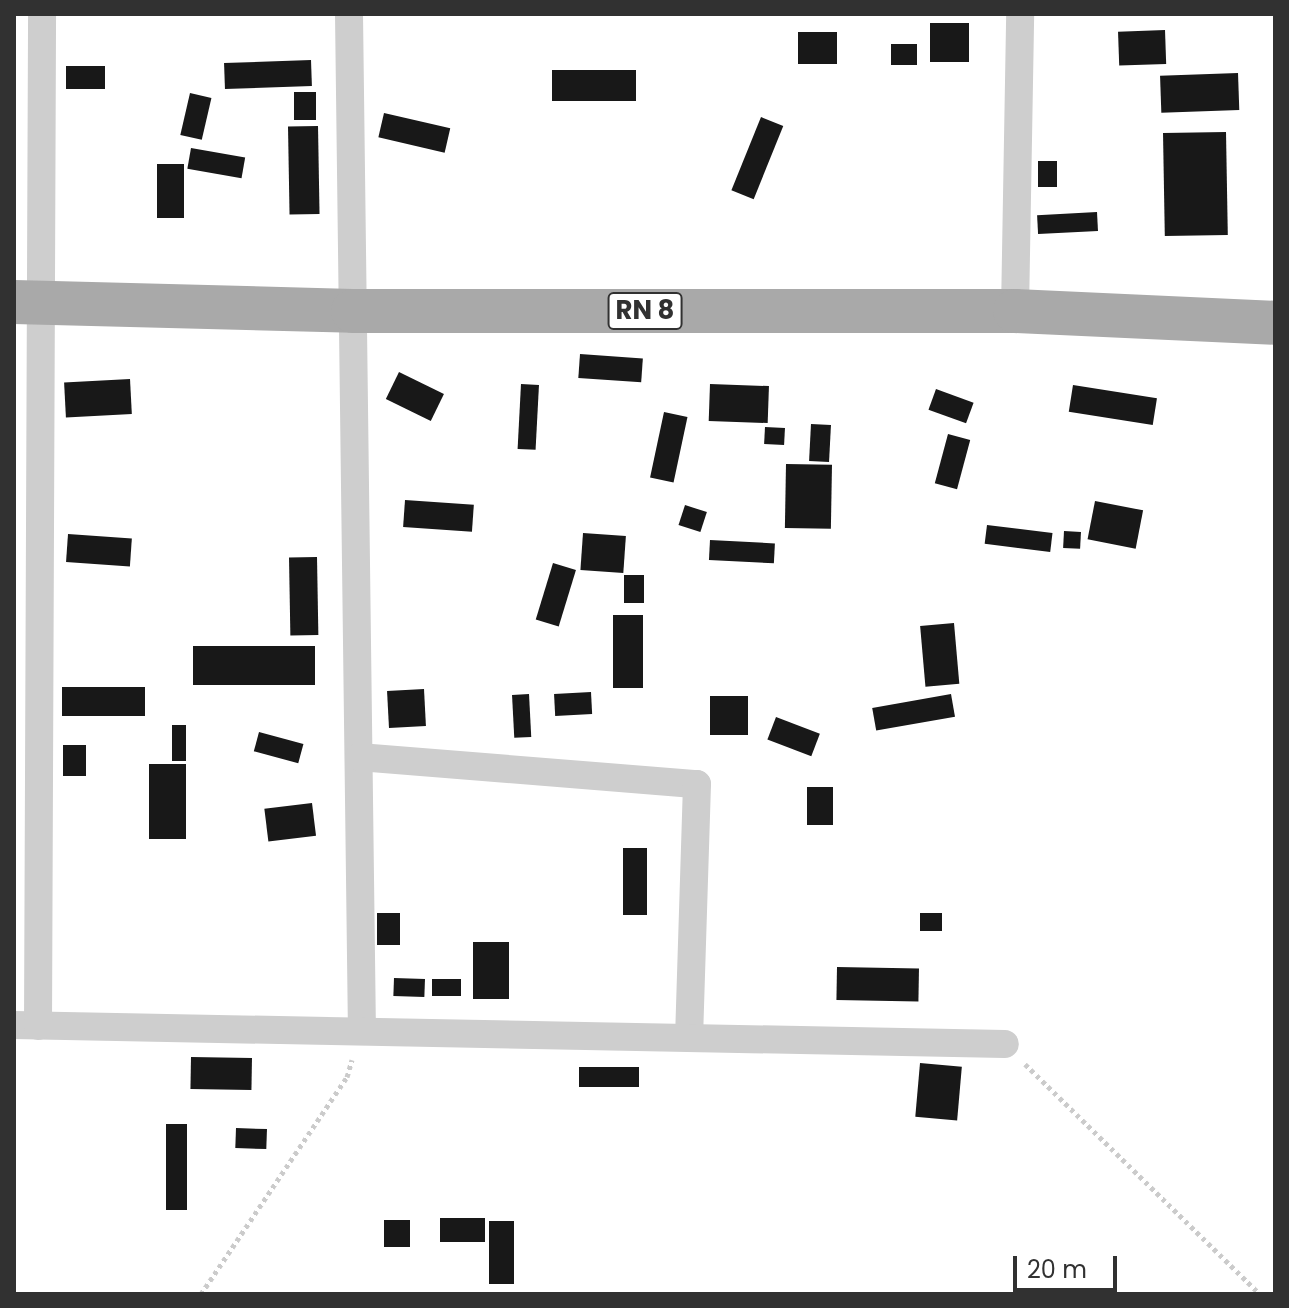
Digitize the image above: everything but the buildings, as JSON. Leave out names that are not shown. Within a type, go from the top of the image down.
[{"type":"main road","name":"RN 8","points":[[28,303],[353,311],[1015,311],[1275,323]]},
{"type":"street","points":[[42,14],[28,303],[26,1026],[689,1034],[1005,1044]]},
{"type":"street","points":[[349,14],[362,1030]]},
{"type":"street","points":[[1015,311],[1020,14]]},
{"type":"street","points":[[359,757],[697,784],[689,1034]]},
{"type":"path","points":[[201,1294],[347,1077],[362,1030]]},
{"type":"path","points":[[1005,1044],[1260,1294]]}]
